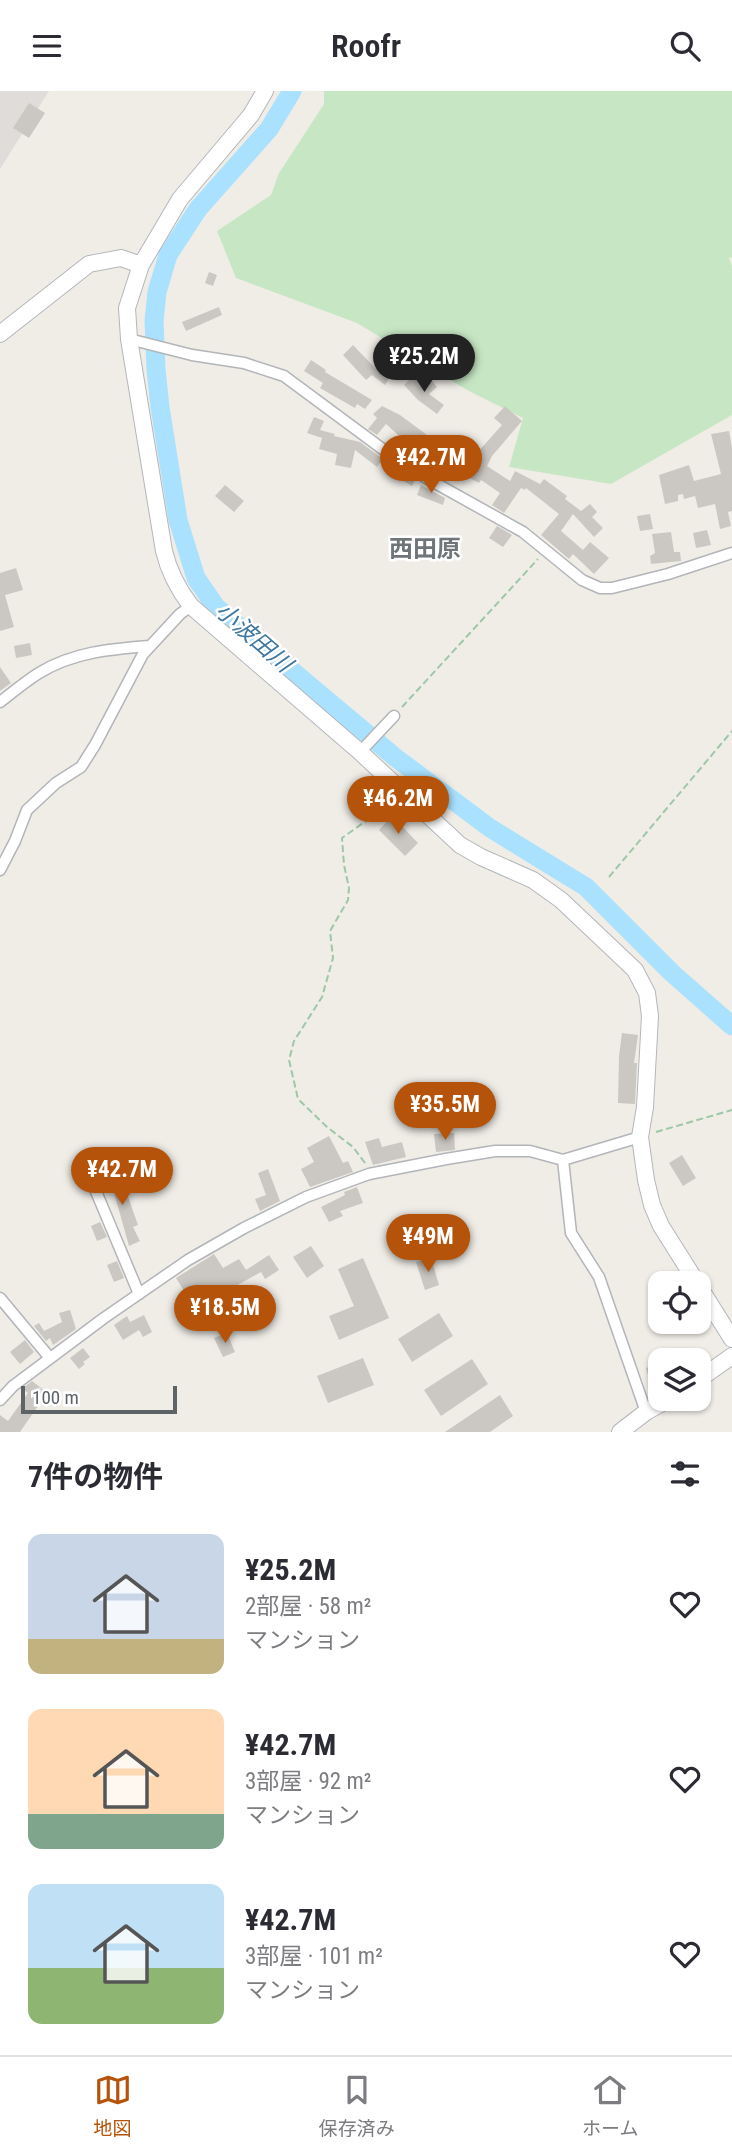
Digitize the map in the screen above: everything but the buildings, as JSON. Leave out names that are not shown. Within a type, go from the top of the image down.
[{"type":"street","points":[[265,91],[251,115],[180,199],[141,265],[127,308],[164,551],[175,581],[191,606],[363,750],[403,794],[460,845],[533,880],[561,900],[635,970],[647,993],[650,1016],[646,1094],[640,1137],[646,1180],[661,1226],[689,1271]]},
{"type":"street","points":[[0,334],[89,264],[121,258],[141,265]]},
{"type":"street","points":[[133,341],[210,359],[244,363],[284,376],[393,456],[428,479],[523,532],[582,580],[600,588],[668,574],[732,552]]},
{"type":"street","points":[[0,870],[27,810],[56,783],[81,767],[149,646],[191,606]]},
{"type":"street","points":[[0,702],[40,672],[69,659],[97,652],[149,646]]},
{"type":"street","points":[[363,750],[394,716]]},
{"type":"street","points":[[0,1400],[13,1386],[50,1358],[188,1260],[244,1227],[306,1197],[369,1174],[495,1151],[530,1151],[563,1160],[640,1137]]},
{"type":"street","points":[[563,1160],[571,1233],[599,1277],[646,1412],[622,1431]]},
{"type":"street","points":[[95,1189],[139,1294]]},
{"type":"street","points":[[0,1299],[50,1358]]},
{"type":"street","points":[[711,1306],[732,1339]]},
{"type":"street","points":[[711,1371],[732,1356]]},
{"type":"path","points":[[394,716],[546,550]]},
{"type":"path","points":[[609,877],[732,731]]},
{"type":"path","points":[[369,1174],[362,1157],[354,1147],[327,1127],[298,1099],[289,1060],[294,1041],[322,997],[333,958],[330,930],[348,900],[349,888],[342,838],[403,794]]},
{"type":"path","points":[[640,1137],[732,1110]]},
{"type":"shaded area","points":[[0,91],[49,91],[0,169]]},
{"type":"green space","points":[[324,91],[732,91],[732,257],[729,258],[732,266],[732,415],[611,484],[509,467],[523,418],[467,390],[357,323],[236,278],[217,231],[271,195],[279,173],[324,104]]},
{"type":"waterway","name":"小波田川","points":[[292,91],[269,129],[198,209],[168,255],[157,292],[154,321],[160,407],[178,520],[196,578],[216,607],[396,758],[490,828],[586,887],[672,973],[732,1026]]},
{"type":"district","name":"西田原","points":[[425,549]]}]
